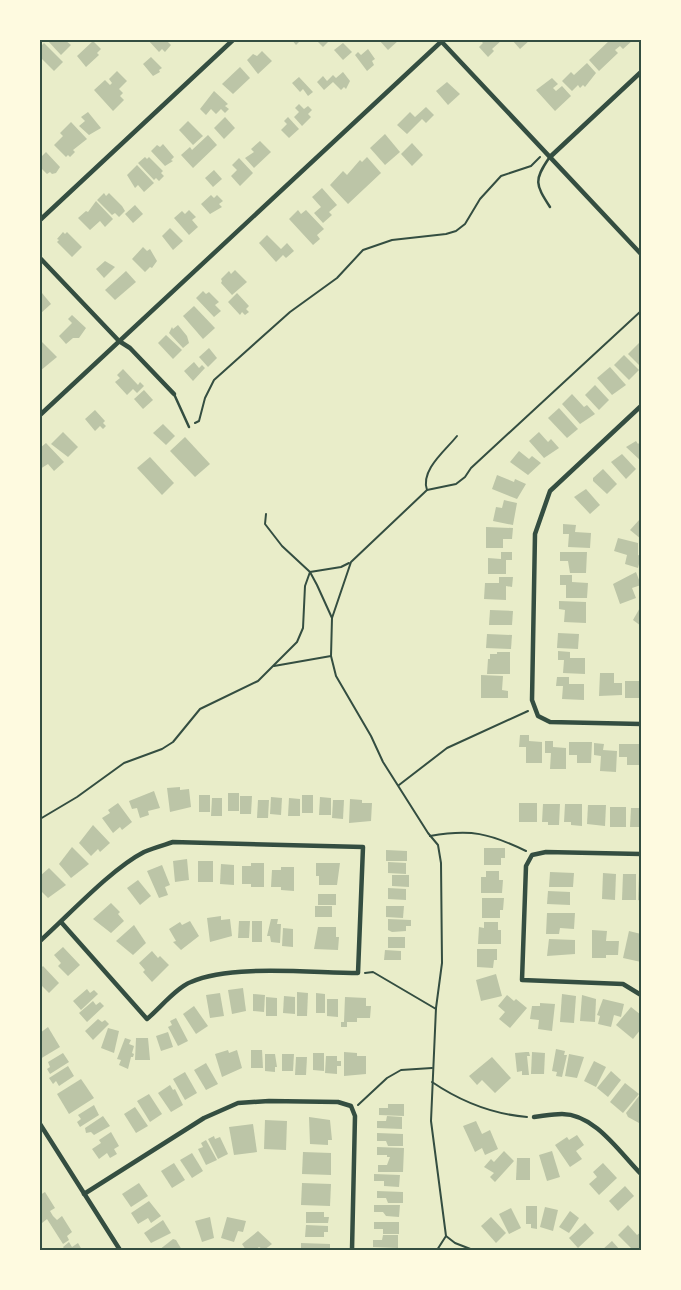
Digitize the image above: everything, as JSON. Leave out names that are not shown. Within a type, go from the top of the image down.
[{"type":"street","points":[[40,220],[233,40]]},
{"type":"street","points":[[40,415],[441,40],[641,254]]},
{"type":"street","points":[[550,157],[640,76]]},
{"type":"street","points":[[40,258],[119,341],[130,348],[174,394]]},
{"type":"street","points":[[641,406],[550,491],[535,534],[532,700],[538,716],[550,722],[641,724]]},
{"type":"street","points":[[40,941],[61,922],[122,867],[144,852],[173,842],[363,847],[358,973],[234,972],[213,974],[189,982],[147,1019],[61,922]]},
{"type":"street","points":[[641,854],[546,852],[532,856],[526,866],[522,980],[623,984],[641,995]]},
{"type":"street","points":[[84,1194],[204,1118],[238,1103],[269,1101],[338,1102],[352,1106],[355,1116],[352,1250]]},
{"type":"street","points":[[534,1117],[563,1114],[580,1118],[595,1127],[641,1174]]},
{"type":"street","points":[[40,1124],[120,1250]]},
{"type":"lane","points":[[550,157],[538,175],[538,189],[550,207]]},
{"type":"lane","points":[[174,394],[188,427]]},
{"type":"path","points":[[199,421],[214,380],[261,340],[290,312],[337,278],[363,250],[392,240],[446,234],[456,231],[465,224],[480,199],[501,176],[531,166],[540,157]]},
{"type":"path","points":[[310,572],[340,567],[351,562],[427,490],[456,484],[465,478],[471,468],[641,310]]},
{"type":"path","points":[[427,490],[425,485],[427,474],[458,436]]},
{"type":"path","points":[[266,514],[264,524],[282,546],[310,572],[332,618]]},
{"type":"path","points":[[351,562],[332,618],[331,656],[336,676],[398,786],[430,836],[438,845],[441,863],[442,963],[436,1008],[431,1121],[446,1236],[436,1250]]},
{"type":"path","points":[[40,819],[77,797],[124,762],[162,749],[173,742],[200,709],[258,681],[297,642],[303,628],[305,586],[310,572]]},
{"type":"path","points":[[272,667],[331,656]]},
{"type":"path","points":[[398,786],[447,748],[528,711]]},
{"type":"path","points":[[430,836],[458,831],[478,832],[526,851]]},
{"type":"path","points":[[372,972],[436,1008]]},
{"type":"path","points":[[360,1104],[387,1078],[401,1070],[432,1068]]},
{"type":"path","points":[[432,1082],[457,1099],[510,1115],[534,1117]]},
{"type":"path","points":[[446,1236],[455,1243],[473,1250]]},
{"type":"building","points":[[47,40],[65,40],[71,45],[61,55]]},
{"type":"building","points":[[148,40],[166,40],[171,45],[165,52],[162,49],[159,52]]},
{"type":"building","points":[[292,40],[301,40],[296,45]]},
{"type":"building","points":[[316,40],[330,40],[323,47]]},
{"type":"building","points":[[379,40],[399,40],[388,50]]},
{"type":"building","points":[[480,40],[502,40],[492,49],[494,51],[488,57],[479,47],[483,43]]},
{"type":"building","points":[[512,40],[530,40],[520,49]]},
{"type":"building","points":[[610,40],[633,40],[623,49],[620,46],[615,50],[618,53],[599,71],[589,60]]},
{"type":"building","points":[[93,41],[101,49],[97,53],[99,55],[86,67],[77,56]]},
{"type":"building","points":[[44,43],[63,62],[54,71],[40,57],[40,47]]},
{"type":"building","points":[[343,43],[352,52],[343,60],[334,50]]},
{"type":"building","points":[[368,49],[375,59],[372,61],[374,65],[367,71],[355,55],[358,52],[361,55]]},
{"type":"building","points":[[262,51],[272,61],[258,74],[247,60],[253,54],[257,56]]},
{"type":"building","points":[[151,57],[162,68],[159,70],[160,72],[153,76],[143,64]]},
{"type":"building","points":[[587,63],[596,73],[585,87],[583,85],[580,88],[578,85],[572,91],[562,81],[571,72],[574,75]]},
{"type":"building","points":[[240,67],[250,78],[233,94],[222,84]]},
{"type":"building","points":[[117,71],[127,81],[119,89],[123,93],[120,96],[124,100],[113,111],[94,90],[105,80],[110,85],[112,83],[109,79]]},
{"type":"building","points":[[343,72],[350,81],[346,89],[344,87],[341,90],[333,82],[324,90],[317,82],[323,76],[327,81],[333,75],[336,78]]},
{"type":"building","points":[[299,77],[313,92],[308,96],[303,89],[300,92],[292,83]]},
{"type":"building","points":[[552,78],[558,84],[553,88],[556,91],[562,86],[571,96],[555,111],[536,90]]},
{"type":"building","points":[[447,82],[460,94],[448,105],[436,91]]},
{"type":"building","points":[[214,91],[228,104],[225,106],[229,109],[225,113],[221,109],[216,114],[211,109],[206,115],[200,109]]},
{"type":"building","points":[[299,104],[304,109],[308,106],[312,110],[308,114],[311,117],[302,126],[294,117],[299,112],[295,108]]},
{"type":"building","points":[[426,107],[434,115],[426,123],[422,119],[407,134],[397,125],[410,112],[415,117]]},
{"type":"building","points":[[88,112],[101,128],[89,135],[79,126],[85,121],[81,117]]},
{"type":"building","points":[[225,117],[235,128],[224,139],[214,128]]},
{"type":"building","points":[[288,117],[299,129],[289,138],[281,130],[287,124],[284,121]]},
{"type":"building","points":[[188,121],[203,136],[193,145],[179,130]]},
{"type":"building","points":[[71,122],[87,139],[73,150],[75,152],[70,157],[68,155],[66,157],[54,145],[63,136],[60,133]]},
{"type":"building","points":[[385,134],[400,152],[385,165],[370,148]]},
{"type":"building","points":[[208,135],[217,145],[193,168],[181,155],[190,147],[192,150]]},
{"type":"building","points":[[260,141],[271,152],[254,168],[245,158],[254,152],[251,149]]},
{"type":"building","points":[[412,143],[423,155],[412,166],[401,154]]},
{"type":"building","points":[[163,144],[174,157],[171,160],[173,161],[165,166],[151,151],[157,145],[160,147]]},
{"type":"building","points":[[46,152],[60,167],[56,173],[52,174],[50,172],[47,174],[40,167],[40,158]]},
{"type":"building","points":[[145,157],[147,159],[149,157],[163,171],[161,173],[164,176],[159,181],[156,178],[154,180],[138,163]]},
{"type":"building","points":[[367,157],[381,173],[348,204],[330,185],[343,171],[347,175],[360,160],[362,162]]},
{"type":"building","points":[[239,158],[253,173],[240,186],[231,176],[237,170],[232,165]]},
{"type":"building","points":[[137,165],[154,183],[144,192],[138,185],[135,188],[127,175]]},
{"type":"building","points":[[214,170],[222,179],[213,187],[205,178]]},
{"type":"building","points":[[322,188],[337,205],[329,212],[332,215],[323,223],[314,213],[321,207],[312,197]]},
{"type":"building","points":[[104,193],[106,196],[109,193],[122,206],[125,211],[119,217],[115,213],[112,215],[97,200]]},
{"type":"building","points":[[211,195],[214,198],[217,195],[223,201],[219,204],[222,207],[210,214],[201,204]]},
{"type":"building","points":[[96,201],[113,219],[105,227],[100,221],[90,230],[78,218],[86,211],[88,212]]},
{"type":"building","points":[[135,205],[143,214],[133,223],[125,214]]},
{"type":"building","points":[[189,210],[196,217],[192,220],[198,227],[189,235],[174,218],[182,211],[185,214]]},
{"type":"building","points":[[298,210],[301,214],[306,210],[324,229],[317,235],[320,239],[313,245],[289,219]]},
{"type":"building","points":[[170,228],[183,241],[173,250],[162,236]]},
{"type":"building","points":[[63,232],[65,234],[67,232],[82,247],[72,257],[57,242],[59,240],[57,239]]},
{"type":"building","points":[[267,235],[281,249],[287,243],[294,251],[286,258],[283,255],[276,262],[259,243]]},
{"type":"building","points":[[143,247],[147,251],[150,249],[157,261],[152,268],[150,267],[145,272],[132,259]]},
{"type":"building","points":[[105,261],[115,267],[104,278],[96,269]]},
{"type":"building","points":[[235,270],[247,282],[232,295],[221,283],[221,279],[229,271],[231,274]]},
{"type":"building","points":[[126,271],[136,282],[115,300],[105,290]]},
{"type":"building","points":[[203,291],[206,294],[209,292],[219,302],[215,305],[221,311],[214,317],[196,298]]},
{"type":"building","points":[[42,293],[51,304],[41,313],[40,295]]},
{"type":"building","points":[[237,293],[249,306],[246,309],[249,312],[245,315],[242,312],[240,315],[228,302]]},
{"type":"building","points":[[194,306],[215,328],[203,339],[183,316]]},
{"type":"building","points":[[72,315],[86,328],[79,338],[73,338],[66,344],[59,336],[72,323],[68,319]]},
{"type":"building","points":[[178,325],[187,336],[189,343],[183,348],[169,333],[172,327],[173,329]]},
{"type":"building","points":[[166,335],[182,350],[173,359],[158,343]]},
{"type":"building","points":[[40,340],[57,357],[40,371]]},
{"type":"building","points":[[639,343],[641,345],[641,367],[628,354]]},
{"type":"building","points":[[209,348],[217,358],[208,367],[199,357]]},
{"type":"building","points":[[624,355],[639,370],[629,380],[614,365]]},
{"type":"building","points":[[194,362],[199,368],[202,365],[205,368],[193,381],[184,371]]},
{"type":"building","points":[[610,367],[626,385],[612,395],[597,378]]},
{"type":"building","points":[[123,369],[138,385],[140,382],[144,386],[137,393],[133,389],[127,395],[115,382],[120,378],[117,375]]},
{"type":"building","points":[[595,385],[609,400],[599,410],[585,395]]},
{"type":"building","points":[[144,390],[153,400],[143,409],[134,399]]},
{"type":"building","points":[[572,394],[584,407],[587,405],[595,414],[580,424],[562,404]]},
{"type":"building","points":[[559,408],[578,429],[567,438],[548,418]]},
{"type":"building","points":[[95,410],[105,421],[103,423],[106,426],[103,429],[100,426],[95,431],[85,419]]},
{"type":"building","points":[[163,424],[175,436],[166,445],[153,433]]},
{"type":"building","points":[[63,432],[78,447],[68,457],[51,444]]},
{"type":"building","points":[[539,432],[548,442],[551,439],[559,448],[544,458],[529,441]]},
{"type":"building","points":[[185,437],[210,464],[195,477],[170,451]]},
{"type":"building","points":[[636,441],[638,444],[641,441],[641,461],[626,447]]},
{"type":"building","points":[[46,443],[64,462],[54,471],[48,464],[40,469],[40,448]]},
{"type":"building","points":[[519,451],[529,459],[532,456],[541,463],[528,475],[510,462]]},
{"type":"building","points":[[622,454],[636,469],[626,479],[611,462]]},
{"type":"building","points":[[150,457],[174,483],[162,495],[137,468]]},
{"type":"building","points":[[603,469],[617,484],[607,494],[593,481],[593,478]]},
{"type":"building","points":[[497,475],[514,482],[515,479],[526,484],[517,499],[492,489]]},
{"type":"building","points":[[586,489],[600,505],[590,514],[574,497]]},
{"type":"building","points":[[504,500],[517,503],[513,525],[493,521],[496,507],[502,508]]},
{"type":"building","points":[[640,519],[641,521],[641,539],[630,530]]},
{"type":"building","points":[[563,524],[576,525],[575,532],[591,533],[590,548],[568,547],[569,534],[563,534]]},
{"type":"building","points":[[486,527],[513,528],[512,539],[503,539],[503,548],[486,548]]},
{"type":"building","points":[[618,538],[638,543],[638,555],[641,556],[638,568],[625,564],[627,555],[614,551]]},
{"type":"building","points":[[501,552],[512,552],[512,560],[506,560],[506,574],[488,574],[488,558],[501,559]]},
{"type":"building","points":[[560,552],[587,552],[586,573],[570,573],[568,561],[560,561]]},
{"type":"building","points":[[636,572],[641,585],[632,588],[636,598],[620,604],[613,584]]},
{"type":"building","points":[[560,575],[572,575],[572,582],[588,583],[587,598],[566,598],[566,585],[560,585]]},
{"type":"building","points":[[499,577],[513,577],[512,587],[506,586],[506,600],[484,599],[485,583],[499,583]]},
{"type":"building","points":[[559,601],[586,602],[586,623],[564,622],[565,610],[559,609]]},
{"type":"building","points":[[641,606],[641,626],[633,620]]},
{"type":"building","points":[[490,610],[513,611],[512,625],[489,625]]},
{"type":"building","points":[[558,633],[579,634],[578,649],[557,648]]},
{"type":"building","points":[[487,634],[512,635],[511,649],[486,648]]},
{"type":"building","points":[[558,651],[570,652],[570,658],[585,658],[585,674],[563,673],[564,660],[558,660]]},
{"type":"building","points":[[497,652],[510,652],[510,674],[487,674],[490,654],[497,654]]},
{"type":"building","points":[[600,673],[614,673],[614,683],[622,683],[622,695],[599,696]]},
{"type":"building","points":[[481,675],[503,676],[502,690],[508,691],[508,698],[481,698]]},
{"type":"building","points":[[557,677],[569,677],[569,684],[584,684],[584,700],[562,699],[563,686],[556,686]]},
{"type":"building","points":[[625,681],[641,681],[641,698],[625,698]]},
{"type":"building","points":[[520,735],[529,735],[529,741],[542,742],[542,763],[526,763],[526,747],[519,747]]},
{"type":"building","points":[[545,741],[553,741],[553,747],[566,748],[566,769],[550,769],[551,753],[545,753]]},
{"type":"building","points":[[569,742],[592,742],[591,763],[577,763],[577,755],[569,755]]},
{"type":"building","points":[[594,743],[604,744],[603,750],[617,751],[616,772],[600,771],[601,756],[594,755]]},
{"type":"building","points":[[619,744],[641,744],[641,765],[627,765],[627,757],[619,757]]},
{"type":"building","points":[[180,787],[180,790],[189,789],[191,807],[170,812],[167,788]]},
{"type":"building","points":[[154,791],[160,808],[148,811],[149,815],[140,818],[137,808],[132,809],[129,801]]},
{"type":"building","points":[[228,793],[239,793],[239,811],[228,811]]},
{"type":"building","points":[[199,795],[210,795],[210,812],[199,812]]},
{"type":"building","points":[[302,795],[313,795],[313,813],[302,813]]},
{"type":"building","points":[[240,796],[252,796],[251,814],[240,814]]},
{"type":"building","points":[[271,797],[282,798],[281,815],[270,814]]},
{"type":"building","points":[[320,797],[331,798],[331,815],[319,815]]},
{"type":"building","points":[[212,798],[222,798],[222,816],[211,816]]},
{"type":"building","points":[[289,798],[300,799],[300,816],[288,816]]},
{"type":"building","points":[[350,799],[362,800],[362,803],[372,803],[371,821],[349,823]]},
{"type":"building","points":[[258,800],[269,800],[268,818],[257,818]]},
{"type":"building","points":[[333,800],[344,800],[343,819],[332,818]]},
{"type":"building","points":[[118,803],[132,822],[122,830],[120,827],[113,833],[102,818],[110,813],[108,810]]},
{"type":"building","points":[[519,803],[537,803],[537,822],[519,822]]},
{"type":"building","points":[[543,804],[560,804],[559,825],[548,825],[548,822],[542,822]]},
{"type":"building","points":[[565,804],[582,804],[582,826],[571,825],[571,822],[564,822]]},
{"type":"building","points":[[588,805],[606,805],[605,826],[587,824]]},
{"type":"building","points":[[610,807],[626,807],[626,827],[610,827]]},
{"type":"building","points":[[631,808],[641,808],[641,827],[630,827]]},
{"type":"building","points":[[93,825],[110,843],[100,852],[98,849],[91,856],[79,843]]},
{"type":"building","points":[[72,847],[89,864],[71,878],[59,864]]},
{"type":"building","points":[[484,848],[505,848],[505,858],[501,858],[501,865],[484,865]]},
{"type":"building","points":[[386,850],[407,851],[407,861],[386,861]]},
{"type":"building","points":[[187,859],[189,880],[175,882],[173,861]]},
{"type":"building","points":[[198,861],[213,861],[213,882],[198,882]]},
{"type":"building","points":[[388,862],[406,863],[406,874],[388,873]]},
{"type":"building","points":[[251,863],[264,863],[264,887],[251,887],[251,884],[242,884],[242,866],[251,866]]},
{"type":"building","points":[[316,863],[340,863],[337,885],[319,885],[319,876],[316,876]]},
{"type":"building","points":[[221,864],[234,865],[234,885],[220,884]]},
{"type":"building","points":[[162,865],[170,885],[165,887],[168,895],[159,898],[147,871]]},
{"type":"building","points":[[281,867],[294,867],[294,891],[281,890],[281,887],[271,887],[272,870],[281,870]]},
{"type":"building","points":[[49,868],[66,885],[48,898],[40,890],[42,879],[40,876]]},
{"type":"building","points":[[486,871],[499,871],[499,880],[503,880],[502,893],[481,893],[481,877],[486,877]]},
{"type":"building","points":[[550,872],[574,873],[573,887],[549,887]]},
{"type":"building","points":[[603,873],[616,874],[615,900],[602,899]]},
{"type":"building","points":[[623,874],[636,874],[636,900],[622,900]]},
{"type":"building","points":[[639,874],[641,874],[641,901],[638,900]]},
{"type":"building","points":[[392,875],[409,875],[409,887],[392,886]]},
{"type":"building","points":[[138,880],[151,896],[140,905],[127,888]]},
{"type":"building","points":[[388,888],[406,889],[406,900],[388,899]]},
{"type":"building","points":[[548,891],[570,892],[570,905],[547,904]]},
{"type":"building","points":[[318,894],[336,894],[336,905],[318,905]]},
{"type":"building","points":[[482,898],[504,898],[503,910],[500,910],[500,918],[482,918]]},
{"type":"building","points":[[111,903],[120,912],[118,914],[124,921],[111,933],[93,919]]},
{"type":"building","points":[[315,906],[332,906],[332,917],[315,917]]},
{"type":"building","points":[[386,906],[404,906],[403,918],[386,917]]},
{"type":"building","points":[[547,913],[575,913],[574,929],[560,928],[559,934],[546,934]]},
{"type":"building","points":[[221,916],[221,920],[230,919],[232,936],[210,942],[207,918]]},
{"type":"building","points":[[271,919],[278,919],[277,924],[281,924],[280,943],[271,942],[270,936],[267,936]]},
{"type":"building","points":[[388,919],[411,920],[411,926],[406,926],[406,931],[392,932],[388,930]]},
{"type":"building","points":[[190,921],[199,936],[181,950],[173,942],[176,941],[169,929],[180,922],[182,925]]},
{"type":"building","points":[[239,921],[250,921],[249,938],[238,938]]},
{"type":"building","points":[[252,921],[262,921],[262,942],[252,942]]},
{"type":"building","points":[[484,922],[498,922],[498,930],[501,930],[501,944],[478,944],[479,927],[484,928]]},
{"type":"building","points":[[134,925],[146,943],[133,955],[116,941]]},
{"type":"building","points":[[318,927],[336,927],[336,937],[339,937],[338,950],[314,949]]},
{"type":"building","points":[[283,928],[293,929],[293,947],[282,946]]},
{"type":"building","points":[[592,930],[607,931],[606,941],[619,941],[618,955],[606,955],[606,958],[592,958]]},
{"type":"building","points":[[629,931],[641,934],[641,962],[623,958]]},
{"type":"building","points":[[388,937],[405,937],[405,948],[388,948]]},
{"type":"building","points":[[549,939],[575,940],[575,954],[547,956]]},
{"type":"building","points":[[63,947],[80,965],[68,976],[58,966],[61,963],[54,955]]},
{"type":"building","points":[[477,949],[497,949],[497,960],[494,960],[493,968],[477,967]]},
{"type":"building","points":[[385,950],[401,951],[401,960],[384,960]]},
{"type":"building","points":[[152,951],[158,958],[160,956],[169,965],[152,982],[143,972],[145,970],[139,963]]},
{"type":"building","points":[[43,966],[59,983],[49,993],[40,984],[40,969]]},
{"type":"building","points":[[496,974],[502,996],[481,1001],[476,980]]},
{"type":"building","points":[[243,988],[246,1011],[232,1014],[228,990]]},
{"type":"building","points":[[87,989],[90,993],[94,990],[98,994],[81,1010],[73,1001]]},
{"type":"building","points":[[297,992],[308,993],[307,1016],[297,1016]]},
{"type":"building","points":[[220,993],[224,1016],[210,1018],[206,995]]},
{"type":"building","points":[[316,993],[325,994],[325,1013],[316,1013]]},
{"type":"building","points":[[253,994],[265,995],[264,1012],[253,1011]]},
{"type":"building","points":[[562,994],[576,996],[574,1023],[560,1022]]},
{"type":"building","points":[[507,995],[514,1001],[516,999],[527,1008],[510,1028],[499,1019],[505,1012],[498,1006]]},
{"type":"building","points":[[582,995],[596,999],[595,1022],[580,1021]]},
{"type":"building","points":[[284,996],[295,997],[295,1014],[283,1013]]},
{"type":"building","points":[[266,997],[277,998],[277,1016],[266,1016]]},
{"type":"building","points":[[345,997],[366,998],[366,1006],[371,1006],[370,1018],[357,1018],[357,1022],[347,1022],[347,1027],[341,1027],[341,1022],[344,1022]]},
{"type":"building","points":[[327,999],[338,999],[338,1017],[327,1016]]},
{"type":"building","points":[[603,999],[624,1004],[621,1017],[614,1015],[611,1027],[598,1024],[600,1016],[597,1015]]},
{"type":"building","points":[[93,1001],[96,1005],[100,1002],[104,1006],[87,1022],[79,1013]]},
{"type":"building","points":[[540,1003],[555,1004],[552,1031],[538,1029],[539,1020],[530,1019],[532,1006],[540,1006]]},
{"type":"building","points":[[194,1006],[208,1026],[196,1034],[183,1014]]},
{"type":"building","points":[[631,1007],[641,1015],[641,1029],[633,1039],[616,1025]]},
{"type":"building","points":[[176,1018],[188,1041],[178,1046],[168,1027],[172,1025],[170,1021]]},
{"type":"building","points":[[98,1019],[102,1022],[105,1020],[109,1024],[93,1040],[85,1031]]},
{"type":"building","points":[[48,1027],[60,1047],[40,1059],[40,1033]]},
{"type":"building","points":[[108,1028],[119,1031],[114,1053],[101,1048]]},
{"type":"building","points":[[168,1032],[173,1047],[161,1051],[156,1036]]},
{"type":"building","points":[[125,1038],[131,1040],[129,1044],[134,1046],[132,1053],[134,1054],[131,1057],[128,1069],[119,1065],[121,1060],[117,1059]]},
{"type":"building","points":[[136,1038],[148,1038],[150,1060],[135,1060]]},
{"type":"building","points":[[556,1049],[565,1051],[564,1055],[567,1055],[562,1077],[556,1076],[557,1072],[552,1071]]},
{"type":"building","points":[[228,1050],[229,1053],[237,1050],[242,1068],[222,1077],[215,1054]]},
{"type":"building","points":[[251,1050],[262,1050],[263,1068],[251,1068]]},
{"type":"building","points":[[344,1052],[357,1053],[357,1056],[366,1056],[366,1074],[344,1076]]},
{"type":"building","points":[[529,1052],[530,1056],[527,1056],[529,1075],[522,1075],[522,1071],[517,1072],[515,1053]]},
{"type":"building","points":[[532,1052],[545,1053],[544,1074],[531,1074]]},
{"type":"building","points":[[63,1053],[69,1062],[50,1074],[47,1069],[50,1067],[48,1062]]},
{"type":"building","points":[[313,1053],[324,1053],[324,1071],[313,1070]]},
{"type":"building","points":[[265,1054],[275,1054],[277,1067],[275,1067],[275,1072],[265,1071]]},
{"type":"building","points":[[282,1054],[294,1054],[293,1071],[282,1071]]},
{"type":"building","points":[[569,1054],[584,1057],[577,1078],[565,1076]]},
{"type":"building","points":[[326,1056],[337,1056],[337,1061],[341,1061],[341,1066],[337,1066],[337,1074],[325,1073]]},
{"type":"building","points":[[296,1057],[307,1057],[306,1075],[295,1075]]},
{"type":"building","points":[[492,1057],[511,1078],[495,1093],[482,1080],[477,1085],[469,1076]]},
{"type":"building","points":[[594,1061],[606,1067],[596,1087],[584,1081]]},
{"type":"building","points":[[206,1063],[218,1084],[206,1090],[194,1070]]},
{"type":"building","points":[[68,1066],[74,1076],[59,1086],[56,1081],[53,1084],[49,1078]]},
{"type":"building","points":[[611,1071],[621,1080],[608,1097],[597,1088]]},
{"type":"building","points":[[185,1072],[197,1093],[185,1100],[173,1079]]},
{"type":"building","points":[[81,1079],[94,1098],[69,1114],[57,1094]]},
{"type":"building","points":[[625,1083],[639,1094],[623,1113],[610,1102]]},
{"type":"building","points":[[170,1085],[173,1090],[175,1089],[183,1105],[171,1112],[158,1093]]},
{"type":"building","points":[[149,1094],[162,1114],[150,1122],[137,1101]]},
{"type":"building","points":[[639,1096],[641,1098],[639,1123],[628,1117],[626,1113]]},
{"type":"building","points":[[388,1104],[404,1104],[404,1116],[379,1115],[379,1108],[388,1108]]},
{"type":"building","points":[[94,1105],[99,1115],[80,1127],[77,1122],[81,1119],[78,1115]]},
{"type":"building","points":[[135,1107],[148,1126],[136,1133],[124,1114]]},
{"type":"building","points":[[103,1116],[110,1126],[94,1135],[91,1132],[86,1133],[85,1128]]},
{"type":"building","points":[[387,1116],[402,1117],[402,1129],[377,1128],[377,1121],[386,1121]]},
{"type":"building","points":[[309,1117],[330,1120],[332,1140],[328,1140],[328,1145],[310,1144]]},
{"type":"building","points":[[265,1120],[287,1121],[286,1150],[264,1149]]},
{"type":"building","points":[[476,1121],[482,1134],[490,1130],[498,1149],[485,1155],[482,1148],[475,1152],[463,1126]]},
{"type":"building","points":[[253,1124],[257,1152],[234,1155],[229,1127]]},
{"type":"building","points":[[111,1132],[119,1146],[114,1149],[117,1154],[110,1158],[107,1153],[99,1159],[92,1149],[101,1143],[99,1140]]},
{"type":"building","points":[[377,1133],[403,1134],[403,1146],[388,1146],[386,1141],[377,1141]]},
{"type":"building","points":[[577,1135],[584,1145],[576,1151],[582,1159],[570,1167],[555,1145],[567,1137],[569,1140]]},
{"type":"building","points":[[214,1136],[215,1139],[220,1137],[228,1154],[218,1159],[208,1139]]},
{"type":"building","points":[[206,1140],[217,1160],[206,1165],[198,1149],[203,1147],[201,1143]]},
{"type":"building","points":[[377,1147],[404,1148],[403,1172],[378,1172],[378,1165],[387,1165],[390,1157],[387,1157],[387,1155],[377,1155]]},
{"type":"building","points":[[504,1151],[514,1161],[495,1182],[490,1177],[494,1173],[484,1167],[491,1159],[494,1162]]},
{"type":"building","points":[[552,1151],[560,1177],[547,1181],[539,1155]]},
{"type":"building","points":[[303,1152],[331,1153],[331,1175],[302,1174]]},
{"type":"building","points":[[192,1153],[203,1171],[192,1178],[180,1160]]},
{"type":"building","points":[[517,1158],[530,1158],[530,1180],[516,1180]]},
{"type":"building","points":[[174,1163],[185,1180],[172,1188],[161,1171]]},
{"type":"building","points":[[603,1163],[617,1178],[599,1195],[589,1184],[597,1177],[593,1172]]},
{"type":"building","points":[[374,1174],[400,1175],[399,1187],[384,1186],[384,1181],[374,1181]]},
{"type":"building","points":[[139,1183],[148,1196],[131,1207],[122,1194]]},
{"type":"building","points":[[302,1183],[331,1184],[330,1206],[301,1205]]},
{"type":"building","points":[[625,1186],[634,1196],[618,1211],[609,1201]]},
{"type":"building","points":[[377,1191],[403,1192],[403,1203],[388,1203],[386,1198],[377,1198]]},
{"type":"building","points":[[45,1192],[55,1208],[50,1211],[53,1216],[57,1220],[62,1216],[72,1232],[67,1236],[69,1240],[63,1244],[47,1219],[42,1223],[40,1220],[40,1195]]},
{"type":"building","points":[[149,1201],[161,1216],[151,1223],[148,1218],[138,1224],[131,1213]]},
{"type":"building","points":[[374,1205],[400,1205],[399,1217],[386,1216],[383,1212],[374,1212]]},
{"type":"building","points":[[526,1206],[537,1206],[537,1229],[531,1228],[531,1224],[526,1224]]},
{"type":"building","points":[[545,1207],[558,1210],[553,1231],[540,1227]]},
{"type":"building","points":[[511,1208],[521,1228],[509,1234],[499,1214]]},
{"type":"building","points":[[570,1211],[579,1218],[569,1233],[559,1227]]},
{"type":"building","points":[[306,1212],[324,1212],[324,1217],[329,1217],[328,1223],[306,1223]]},
{"type":"building","points":[[210,1217],[214,1238],[202,1242],[195,1221]]},
{"type":"building","points":[[227,1217],[246,1221],[243,1232],[238,1231],[234,1242],[221,1238]]},
{"type":"building","points":[[491,1217],[506,1233],[496,1243],[481,1226]]},
{"type":"building","points":[[163,1220],[171,1233],[151,1243],[144,1233]]},
{"type":"building","points":[[374,1222],[399,1222],[399,1234],[383,1234],[383,1229],[374,1229]]},
{"type":"building","points":[[585,1223],[594,1233],[578,1248],[569,1238]]},
{"type":"building","points":[[306,1225],[328,1226],[328,1232],[324,1232],[324,1237],[305,1237]]},
{"type":"building","points":[[628,1225],[637,1235],[641,1232],[641,1250],[633,1250],[618,1235]]},
{"type":"building","points":[[258,1231],[272,1244],[264,1250],[259,1247],[255,1250],[246,1250],[242,1244]]},
{"type":"building","points":[[383,1235],[398,1235],[398,1248],[373,1247],[373,1240],[382,1240]]},
{"type":"building","points":[[173,1239],[176,1240],[182,1250],[159,1250]]},
{"type":"building","points":[[612,1241],[620,1250],[602,1250]]},
{"type":"building","points":[[69,1242],[72,1247],[78,1243],[82,1250],[65,1250],[63,1247]]},
{"type":"building","points":[[301,1243],[330,1244],[330,1250],[301,1250]]}]
